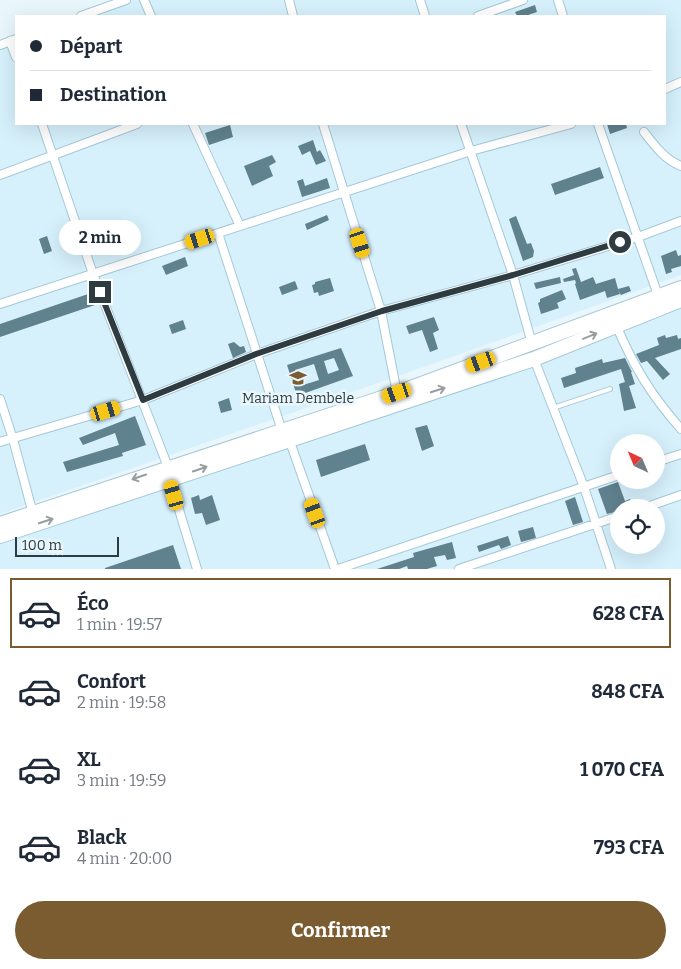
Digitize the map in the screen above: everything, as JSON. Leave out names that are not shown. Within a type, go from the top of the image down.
[{"type":"highway","points":[[285,435],[659,298],[681,288]]},
{"type":"highway","points":[[0,524],[534,358],[681,300]]},
{"type":"highway","points":[[0,536],[169,473]]},
{"type":"street","points":[[84,15],[126,0]]},
{"type":"street","points":[[144,0],[150,15]]},
{"type":"street","points":[[289,0],[293,15]]},
{"type":"street","points":[[420,0],[425,15]]},
{"type":"street","points":[[481,15],[523,0]]},
{"type":"street","points":[[558,0],[563,15]]},
{"type":"street","points":[[0,45],[13,40]]},
{"type":"street","points":[[666,88],[681,82]]},
{"type":"street","points":[[42,125],[93,274],[143,400],[169,473],[197,569]]},
{"type":"street","points":[[0,175],[134,125]]},
{"type":"street","points":[[193,125],[240,226]]},
{"type":"street","points":[[323,125],[382,311],[397,393]]},
{"type":"street","points":[[462,125],[513,275],[532,344]]},
{"type":"street","points":[[0,304],[343,192],[471,152],[567,125]]},
{"type":"street","points":[[598,125],[659,298]]},
{"type":"street","points":[[644,132],[663,155],[681,166]]},
{"type":"street","points":[[0,442],[143,400],[256,354],[382,311],[513,275],[638,237],[681,221]]},
{"type":"street","points":[[218,233],[256,354],[336,569],[610,478]]},
{"type":"street","points":[[616,325],[638,372],[656,400],[681,428]]},
{"type":"street","points":[[534,358],[584,487],[611,569]]},
{"type":"street","points":[[0,399],[13,438],[33,514]]},
{"type":"street","points":[[665,459],[681,454]]},
{"type":"street","points":[[665,501],[681,495]]},
{"type":"street","points":[[459,569],[610,519]]},
{"type":"lane","points":[[553,408],[610,389]]},
{"type":"shaded area","points":[[126,0],[681,0],[681,275],[407,373],[0,514],[0,45],[15,39],[15,125],[666,125],[666,15],[84,15]]},
{"type":"shaded area","points":[[681,304],[681,569],[0,569],[0,535]]},
{"type":"building","points":[[535,5],[537,12],[528,15],[516,15],[515,12]]},
{"type":"building","points":[[230,125],[233,137],[209,145],[205,133]]},
{"type":"building","points":[[607,125],[626,125],[627,128],[610,134]]},
{"type":"building","points":[[313,140],[317,152],[320,150],[326,161],[316,165],[310,151],[302,155],[298,146]]},
{"type":"building","points":[[272,155],[276,162],[269,166],[273,176],[252,186],[244,166]]},
{"type":"building","points":[[600,167],[604,178],[555,195],[551,184]]},
{"type":"building","points":[[327,178],[330,188],[302,197],[297,181],[303,179],[305,186]]},
{"type":"building","points":[[327,215],[329,220],[307,230],[305,224]]},
{"type":"building","points":[[516,216],[527,244],[531,243],[534,251],[533,257],[523,261],[509,219]]},
{"type":"building","points":[[47,236],[52,251],[44,254],[39,239]]},
{"type":"building","points":[[676,250],[678,256],[681,255],[681,266],[671,269],[672,272],[666,274],[661,256]]},
{"type":"building","points":[[185,257],[188,266],[166,275],[162,266]]},
{"type":"building","points":[[576,268],[581,282],[593,277],[596,284],[615,278],[618,289],[629,286],[631,291],[621,295],[618,290],[620,294],[607,298],[605,291],[580,300],[575,280],[564,282],[563,279],[574,275],[572,269]]},
{"type":"building","points":[[560,277],[561,283],[536,289],[534,283]]},
{"type":"building","points":[[330,278],[334,291],[319,296],[318,292],[314,293],[312,285],[315,282]]},
{"type":"building","points":[[295,281],[298,289],[282,295],[279,287]]},
{"type":"building","points":[[562,290],[566,299],[557,303],[559,308],[541,314],[538,303],[540,299]]},
{"type":"building","points":[[94,292],[98,304],[0,337],[0,324]]},
{"type":"building","points":[[434,317],[439,330],[433,333],[438,349],[430,352],[422,330],[409,334],[406,326]]},
{"type":"building","points":[[183,320],[186,329],[172,334],[169,325]]},
{"type":"building","points":[[665,335],[666,338],[677,335],[678,339],[681,338],[681,349],[655,358],[670,374],[663,380],[647,361],[641,363],[636,354],[659,345],[657,338]]},
{"type":"building","points":[[234,342],[240,347],[244,346],[246,352],[233,358],[228,344]]},
{"type":"building","points":[[341,348],[353,376],[297,396],[287,365]],"holes":[[[334,358],[339,370],[328,374],[324,361]],[[314,364],[319,380],[300,386],[295,370]]]},
{"type":"building","points":[[625,358],[632,372],[635,384],[629,386],[636,408],[624,411],[619,384],[625,382],[621,369],[564,388],[561,378],[576,373],[575,368],[602,359],[603,363]]},
{"type":"building","points":[[229,398],[232,410],[221,413],[218,402]]},
{"type":"building","points":[[135,416],[146,445],[122,453],[123,456],[67,472],[63,462],[119,445],[115,433],[83,445],[79,438]]},
{"type":"building","points":[[427,425],[434,446],[422,451],[415,428]]},
{"type":"building","points":[[365,444],[370,460],[321,477],[316,460]]},
{"type":"building","points":[[610,485],[610,489],[621,489],[624,499],[610,499],[610,513],[607,514],[598,489]]},
{"type":"building","points":[[199,495],[200,500],[212,495],[220,520],[206,525],[202,513],[195,514],[191,498]]},
{"type":"building","points":[[575,497],[583,522],[573,525],[565,501]]},
{"type":"building","points":[[533,527],[536,538],[521,542],[518,531]]},
{"type":"building","points":[[508,536],[511,545],[501,549],[499,545],[479,552],[477,546]]},
{"type":"building","points":[[452,542],[456,558],[447,560],[445,555],[434,557],[437,566],[427,569],[408,569],[407,566],[399,569],[377,569],[414,557],[413,553]]},
{"type":"building","points":[[173,545],[181,569],[105,569],[105,568]]},
{"type":"place","name":"Mariam Dembele","points":[[298,378]]},
{"type":"route","points":[[100,292],[143,400],[256,354],[382,311],[513,275],[620,242]]}]
